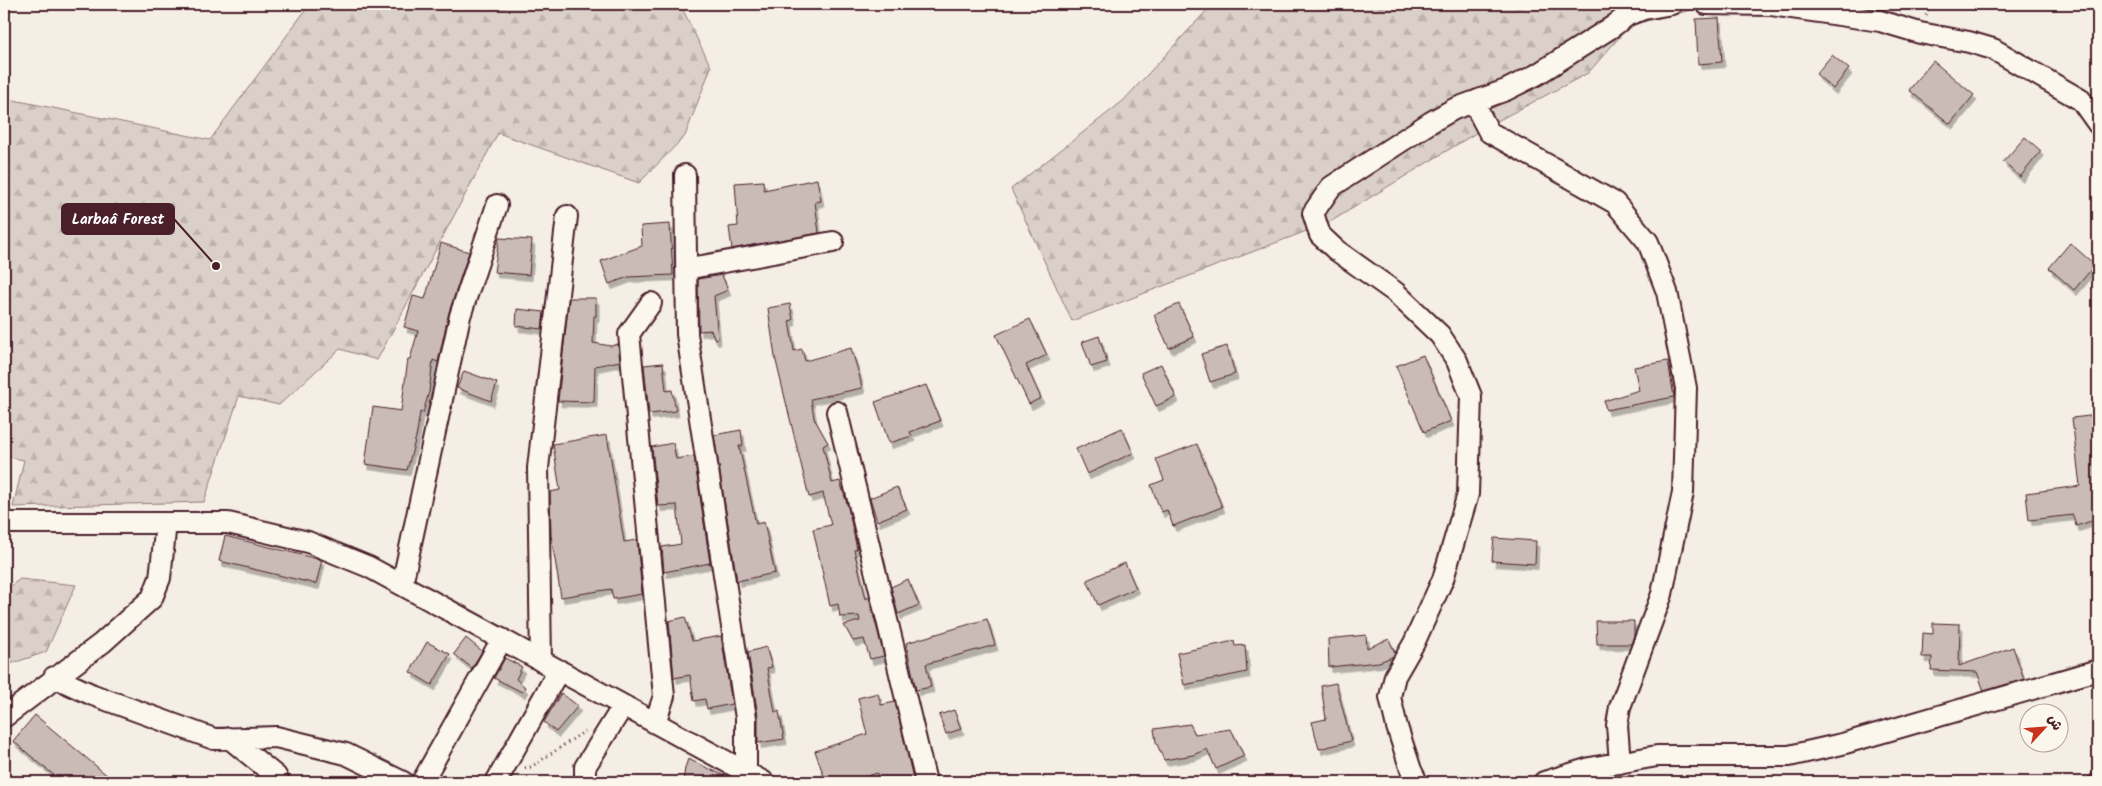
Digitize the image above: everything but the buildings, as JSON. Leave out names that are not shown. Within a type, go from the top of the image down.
[{"type":"street","points":[[1417,782],[1411,770],[1390,697],[1395,676],[1414,643],[1444,578],[1468,494],[1471,396],[1458,361],[1440,335],[1395,292],[1336,250],[1320,234],[1313,213],[1331,187],[1431,122],[1536,76],[1628,15],[1644,9],[1672,4]]},
{"type":"street","points":[[1706,4],[1770,5],[1880,21],[1920,33],[1969,42],[1993,49],[2081,100],[2098,124]]},
{"type":"street","points":[[1478,100],[1482,122],[1489,132],[1615,203],[1648,242],[1667,292],[1686,388],[1684,492],[1662,594],[1620,706],[1617,725],[1620,763]]},
{"type":"street","points":[[685,174],[686,334],[746,718],[746,772]]},
{"type":"street","points":[[402,585],[460,316],[497,205]]},
{"type":"street","points":[[541,661],[538,468],[567,216]]},
{"type":"street","points":[[686,269],[833,242]]},
{"type":"street","points":[[652,303],[629,334],[664,696],[655,723]]},
{"type":"street","points":[[837,412],[926,782]]},
{"type":"street","points":[[4,523],[228,523],[308,542],[369,566],[764,782]]},
{"type":"street","points":[[4,717],[54,677],[102,643],[152,598],[160,578],[166,523]]},
{"type":"street","points":[[422,782],[502,639]]},
{"type":"street","points":[[499,777],[559,670]]},
{"type":"street","points":[[1544,782],[1590,768],[1657,756],[1789,756],[1850,741],[2098,670]]},
{"type":"street","points":[[54,677],[93,695],[214,739],[276,737],[346,754],[403,782]]},
{"type":"street","points":[[585,782],[584,767],[623,706]]},
{"type":"street","points":[[229,738],[276,776],[279,782]]},
{"type":"path","points":[[499,777],[531,767],[592,726]]},
{"type":"green space","points":[[310,4],[680,4],[711,67],[685,136],[639,183],[498,133],[377,360],[340,349],[279,405],[239,396],[204,502],[13,507],[24,460],[4,456],[4,98],[210,140]]},
{"type":"green space","points":[[1206,4],[1716,4],[1630,25],[1588,73],[1484,128],[1330,222],[1072,321],[1011,189],[1123,101],[1208,9]]},
{"type":"green space","points":[[20,579],[76,585],[46,652],[4,666],[4,591]]},
{"type":"waterway","points":[[2087,782],[2098,770]]},
{"type":"place","name":"Larbaâ Forest","points":[[216,266]]}]
